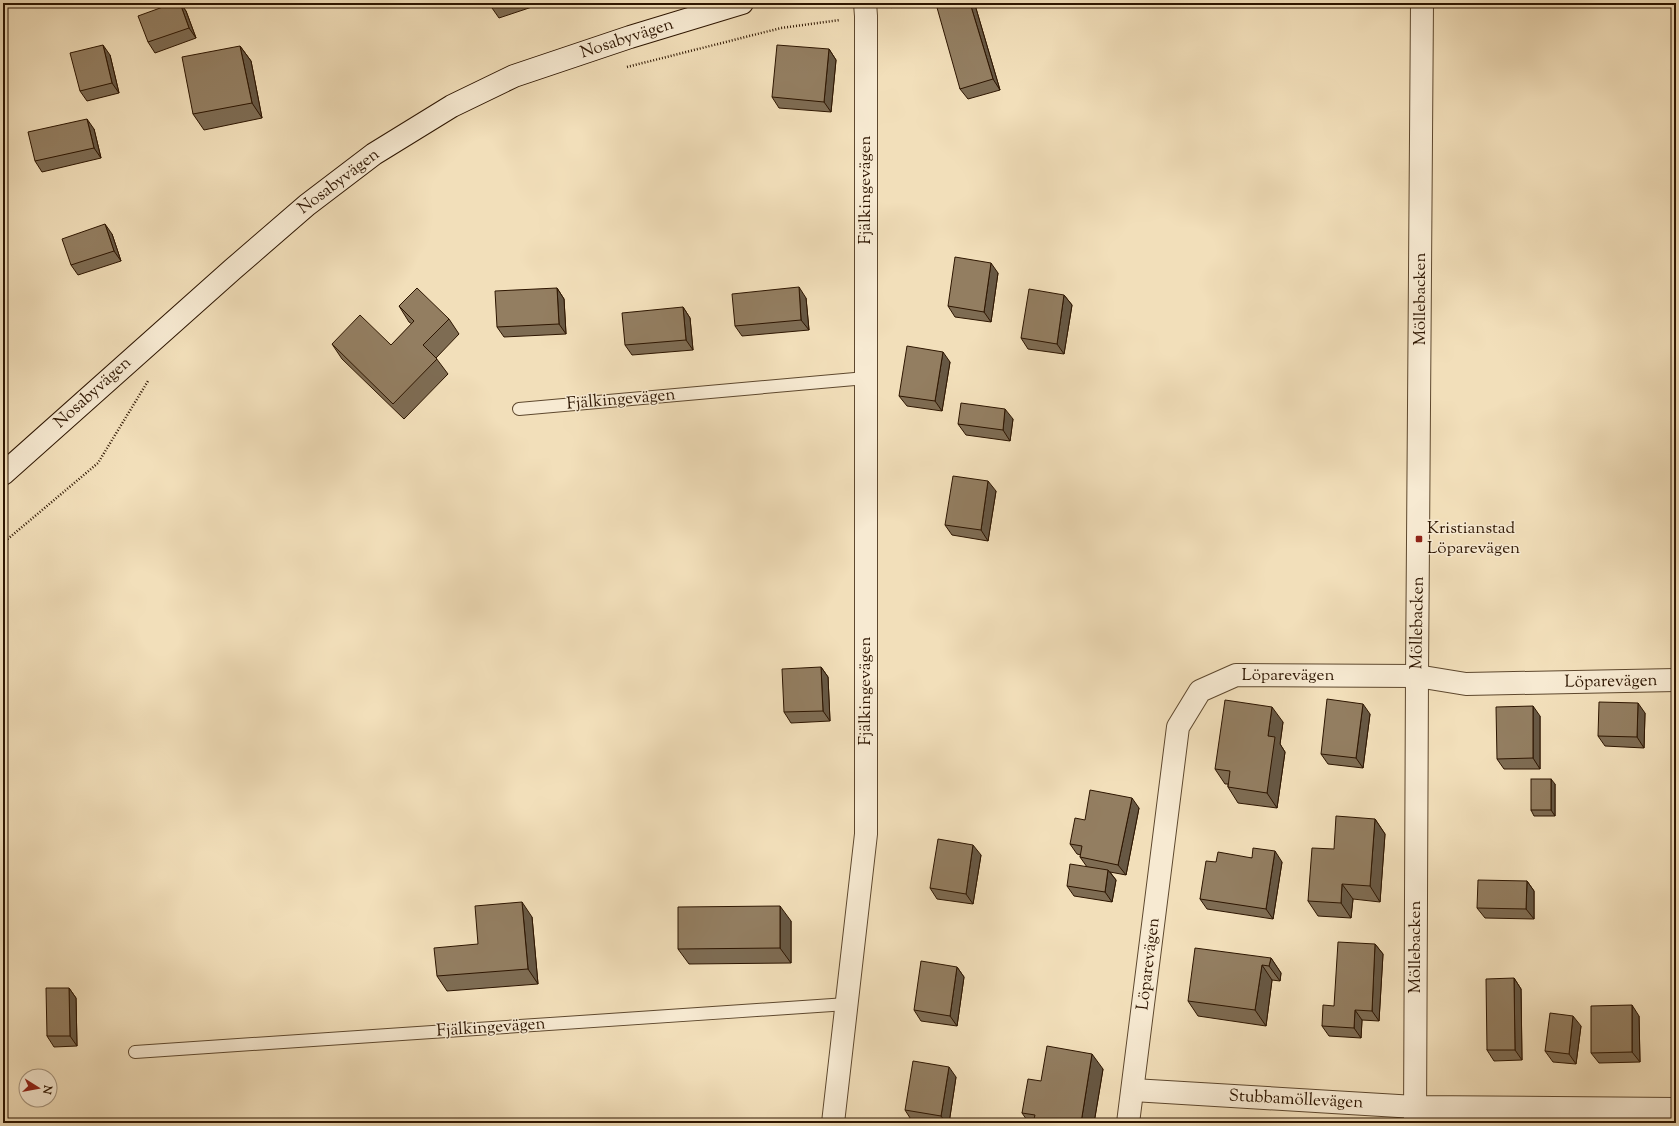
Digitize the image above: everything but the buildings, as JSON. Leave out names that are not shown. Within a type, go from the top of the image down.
[{"type":"street","name":"Nosabyvägen","points":[[3,474],[144,347],[272,235],[307,205],[374,154],[452,106],[514,76],[630,37],[742,3]]},
{"type":"street","name":"Möllebacken","points":[[1415,1115],[1416,676],[1422,3]]},
{"type":"street","name":"Fjälkingevägen","points":[[833,1123],[866,834],[865,10]]},
{"type":"street","name":"Löparevägen","points":[[1128,1123],[1178,727],[1200,691],[1236,674],[1416,676],[1466,684],[1676,680]]},
{"type":"street","name":"Stubbamöllevägen","points":[[1133,1090],[1415,1115],[1676,1109]]},
{"type":"lane","name":"Fjälkingevägen","points":[[519,410],[866,378]]},
{"type":"lane","name":"Fjälkingevägen","points":[[135,1052],[847,1004]]},
{"type":"path","points":[[620,68],[781,28],[900,3]]},
{"type":"path","points":[[3,543],[98,463],[151,376]]},
{"type":"place","name":"Kristianstad Löparevägen","points":[[1419,539]]}]
